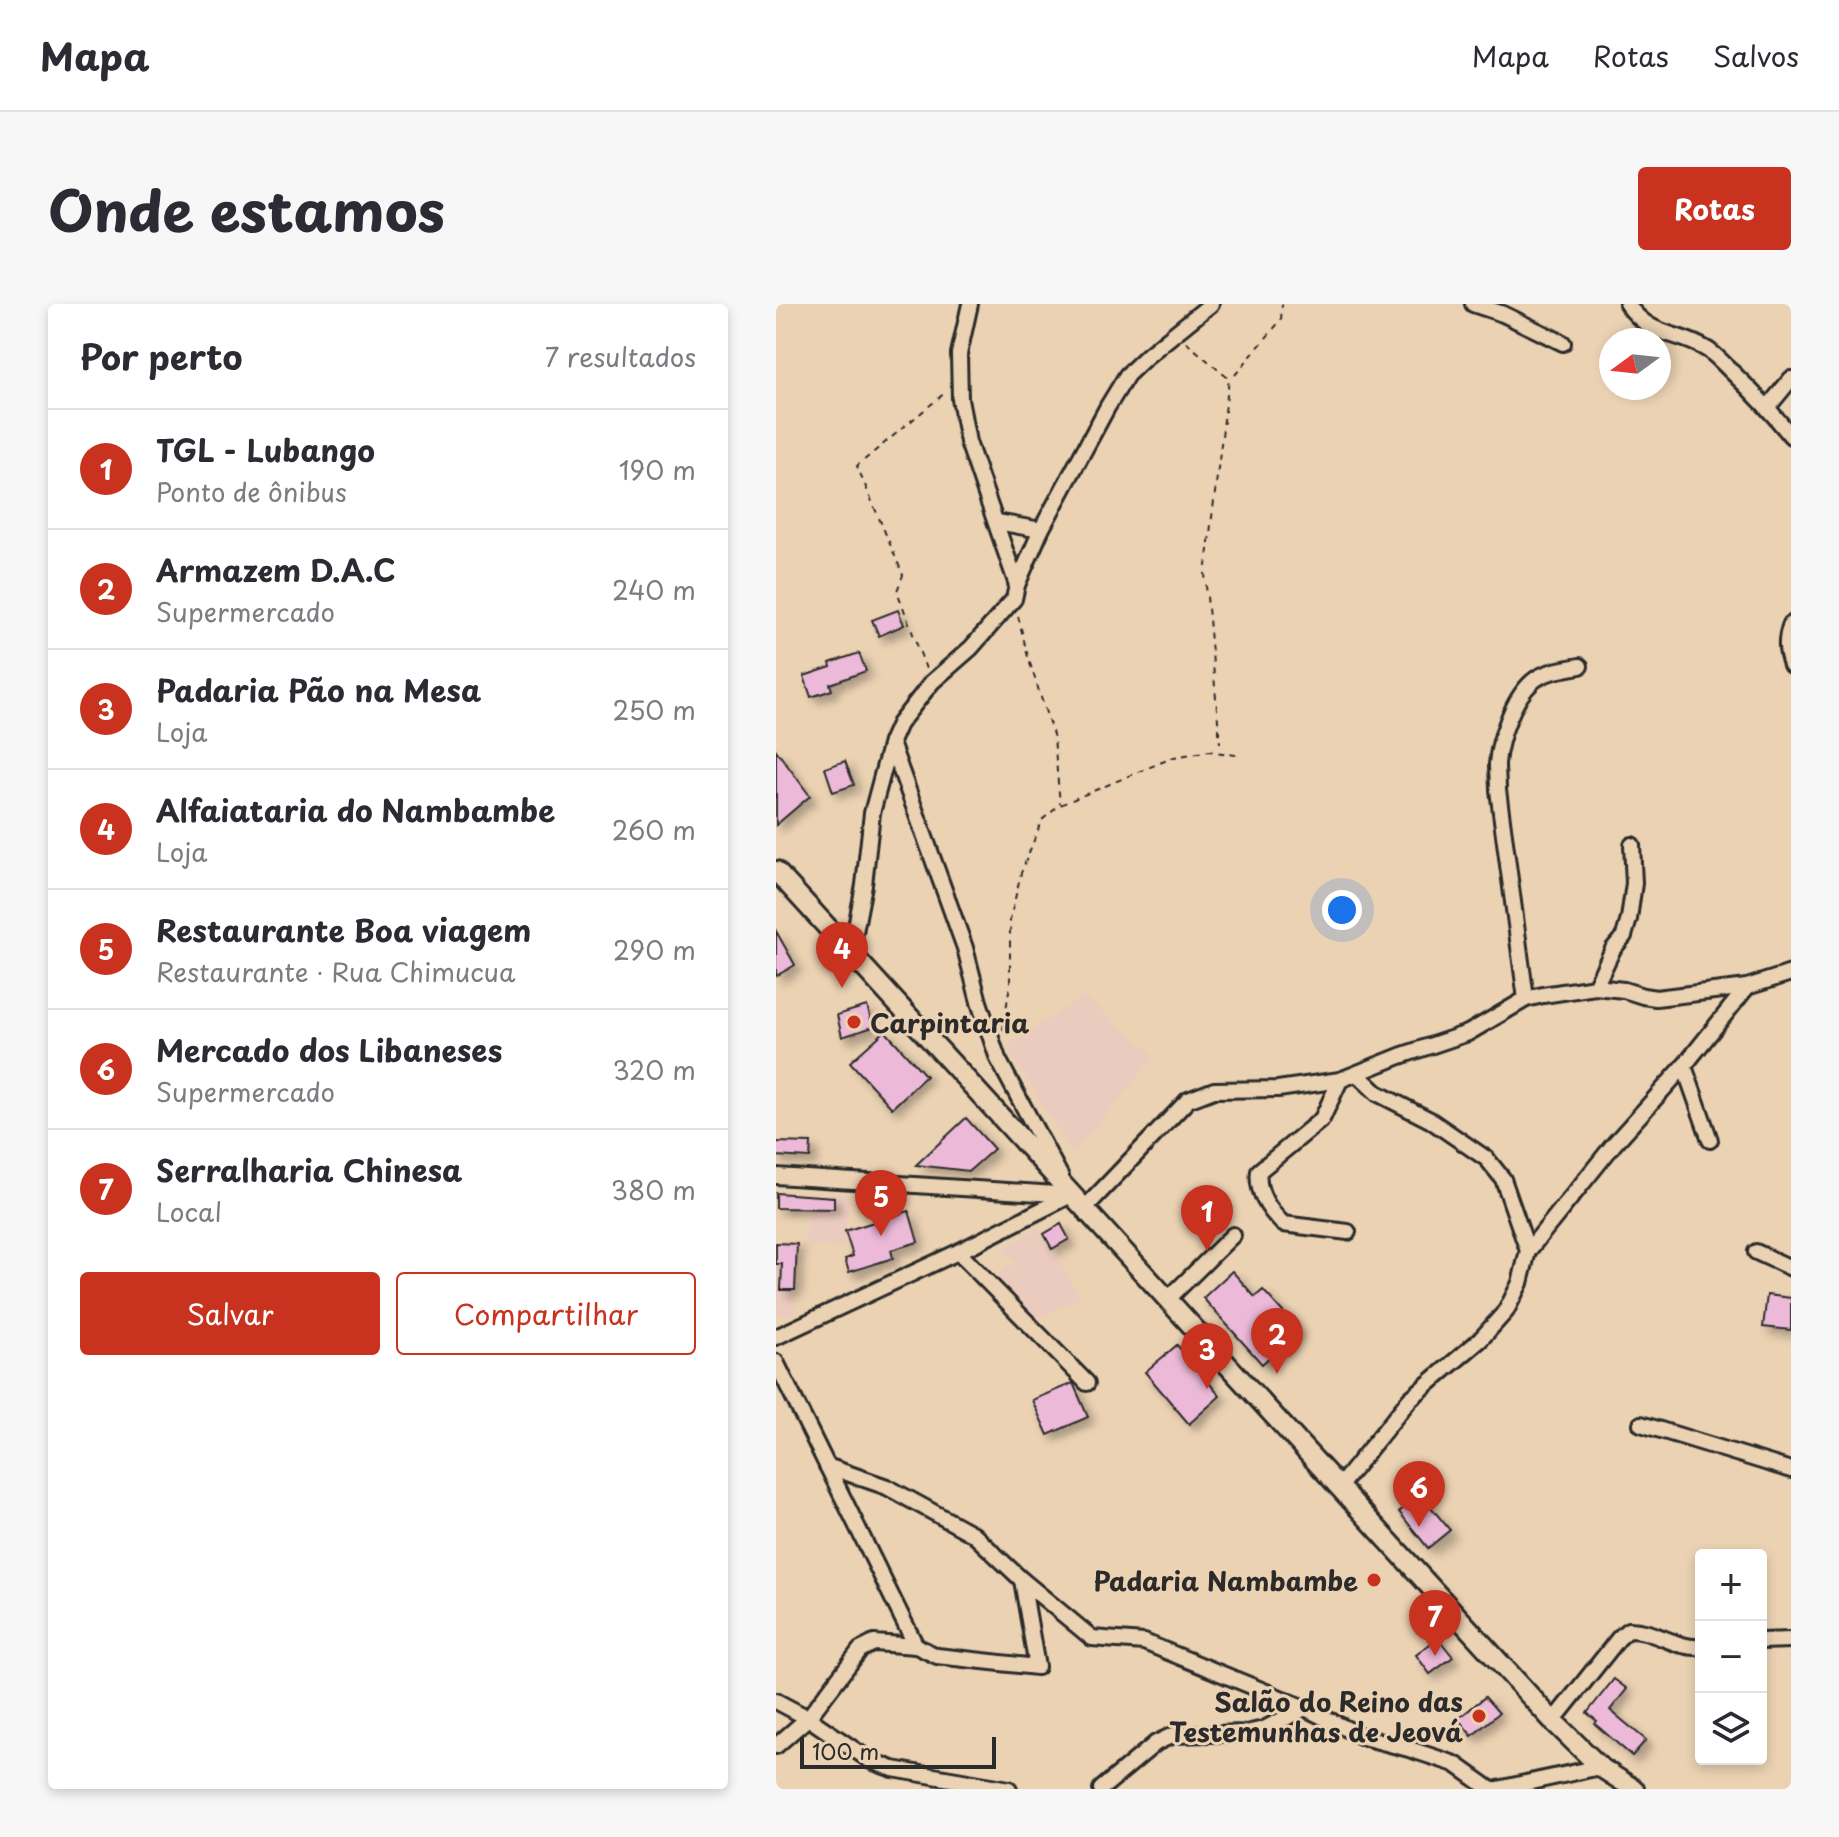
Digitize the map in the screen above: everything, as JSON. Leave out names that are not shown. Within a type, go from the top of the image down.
[{"type":"main road","points":[[776,871],[1553,1721],[1600,1767],[1634,1789]]},
{"type":"street","points":[[970,304],[959,354],[960,399],[968,442],[997,522],[1016,592]]},
{"type":"street","points":[[851,953],[864,885],[872,813],[891,742],[899,724],[932,682],[971,648],[1016,592],[1041,530],[1127,375],[1211,304]]},
{"type":"street","points":[[1473,304],[1503,314],[1563,343]]},
{"type":"street","points":[[1627,304],[1635,315],[1656,331],[1689,340],[1710,351],[1768,407],[1791,436]]},
{"type":"street","points":[[1768,407],[1791,379]]},
{"type":"street","points":[[997,522],[1041,530]]},
{"type":"street","points":[[1791,624],[1786,648],[1791,665]]},
{"type":"street","points":[[1526,999],[1497,763],[1502,737],[1514,706],[1532,681],[1551,672],[1580,666]]},
{"type":"street","points":[[891,742],[965,948],[998,1059],[1071,1195]]},
{"type":"street","points":[[1595,987],[1613,949],[1624,936],[1629,919],[1634,883],[1632,845]]},
{"type":"street","points":[[1084,1209],[1188,1100],[1214,1090],[1278,1089],[1340,1080],[1468,1033],[1526,999],[1595,987],[1656,998],[1747,987],[1791,973]]},
{"type":"street","points":[[1339,1487],[1410,1399],[1480,1340],[1506,1311],[1520,1283],[1528,1251],[1747,987]]},
{"type":"street","points":[[1684,1066],[1710,1140]]},
{"type":"street","points":[[1357,1074],[1377,1093],[1430,1120],[1487,1159],[1503,1179],[1528,1251]]},
{"type":"street","points":[[1340,1080],[1322,1119],[1259,1171],[1257,1182],[1261,1195],[1283,1224],[1348,1232]]},
{"type":"street","points":[[776,1176],[1071,1195]]},
{"type":"street","points":[[776,1337],[1071,1195]]},
{"type":"street","points":[[1167,1300],[1233,1235]]},
{"type":"street","points":[[958,1252],[1087,1383]]},
{"type":"street","points":[[1756,1252],[1791,1268]]},
{"type":"street","points":[[776,1362],[916,1646]]},
{"type":"street","points":[[1641,1424],[1791,1470]]},
{"type":"street","points":[[827,1466],[887,1487],[973,1534],[1092,1638],[1144,1642],[1305,1708],[1363,1737],[1455,1764],[1490,1789]]},
{"type":"street","points":[[776,1746],[808,1718],[860,1650],[874,1643],[916,1646],[937,1656],[1037,1667],[1022,1580]]},
{"type":"street","points":[[1553,1721],[1628,1630],[1638,1630],[1686,1647],[1695,1647]]},
{"type":"street","points":[[1767,1641],[1791,1640]]},
{"type":"street","points":[[776,1701],[808,1718],[871,1761],[893,1769],[1009,1789]]},
{"type":"street","points":[[1101,1789],[1156,1743],[1173,1735],[1246,1733],[1264,1729],[1305,1708]]},
{"type":"street","points":[[1498,1789],[1600,1767]]},
{"type":"path","points":[[1235,375],[1281,320],[1282,304]]},
{"type":"path","points":[[1182,339],[1229,379],[1205,574],[1220,743]]},
{"type":"path","points":[[929,677],[897,591],[903,575],[857,466],[954,386]]},
{"type":"path","points":[[1016,592],[1028,657],[1054,738],[1060,805]]},
{"type":"path","points":[[1003,1029],[1010,984],[1010,920],[1021,873],[1042,820],[1060,805],[1174,757],[1209,751],[1242,756]]},
{"type":"shaded area","points":[[1083,996],[1153,1056],[1073,1154],[1006,1047]]},
{"type":"shaded area","points":[[810,1193],[851,1195],[842,1248],[805,1245]]},
{"type":"shaded area","points":[[1039,1227],[1080,1298],[1033,1321],[994,1277],[1015,1263],[1003,1248]]},
{"type":"shaded area","points":[[776,1243],[797,1244],[794,1315],[776,1314]]},
{"type":"building","points":[[898,610],[904,625],[879,636],[872,620]]},
{"type":"building","points":[[859,653],[866,671],[830,684],[832,690],[811,697],[804,676]]},
{"type":"building","points":[[776,750],[810,796],[776,825]]},
{"type":"building","points":[[845,761],[854,785],[833,792],[825,768]]},
{"type":"building","points":[[776,931],[795,965],[776,976]]},
{"type":"building","name":"Carpintaria","points":[[867,1006],[873,1027],[842,1037],[837,1015]]},
{"type":"building","points":[[885,1031],[926,1076],[892,1108],[850,1062]]},
{"type":"building","points":[[966,1118],[994,1149],[969,1171],[916,1165]]},
{"type":"building","points":[[776,1142],[811,1143],[810,1158],[776,1156]]},
{"type":"building","points":[[776,1193],[834,1197],[834,1209],[776,1208]]},
{"type":"building","points":[[909,1211],[918,1242],[891,1250],[893,1258],[849,1272],[845,1259],[853,1256],[845,1231]]},
{"type":"building","points":[[1061,1224],[1069,1239],[1052,1249],[1044,1234]]},
{"type":"building","points":[[776,1243],[797,1244],[795,1290],[781,1290],[782,1264],[776,1264]]},
{"type":"building","points":[[1232,1271],[1255,1297],[1263,1290],[1299,1330],[1262,1364],[1203,1298]]},
{"type":"building","points":[[1767,1295],[1791,1298],[1791,1330],[1763,1327]]},
{"type":"building","points":[[1177,1345],[1220,1396],[1189,1424],[1145,1372]]},
{"type":"building","points":[[1073,1383],[1088,1417],[1048,1435],[1032,1400]]},
{"type":"building","points":[[1420,1494],[1450,1530],[1428,1548],[1399,1512]]},
{"type":"building","points":[[1438,1638],[1453,1657],[1430,1674],[1416,1655]]},
{"type":"building","points":[[1614,1679],[1627,1689],[1610,1710],[1646,1740],[1632,1756],[1595,1724],[1597,1721],[1587,1713]]},
{"type":"building","name":"Salão do Reino das Testemunhas de Jeová","points":[[1485,1697],[1499,1713],[1472,1736],[1458,1719]]},
{"type":"place","name":"Alfaiataria do Nambambe","points":[[842,988]]},
{"type":"place","name":"Carpintaria","points":[[854,1022]]},
{"type":"place","name":"Restaurante Boa viagem","points":[[881,1236]]},
{"type":"place","name":"TGL - Lubango","points":[[1207,1251]]},
{"type":"place","name":"Armazem D.A.C","points":[[1277,1374]]},
{"type":"place","name":"Padaria Pão na Mesa","points":[[1207,1389]]},
{"type":"place","name":"Mercado dos Libaneses","points":[[1419,1527]]},
{"type":"place","name":"Padaria Nambambe","points":[[1374,1580]]},
{"type":"place","name":"Serralharia Chinesa","points":[[1435,1656]]},
{"type":"place","name":"Salão do Reino das Testemunhas de Jeová","points":[[1479,1716]]}]
